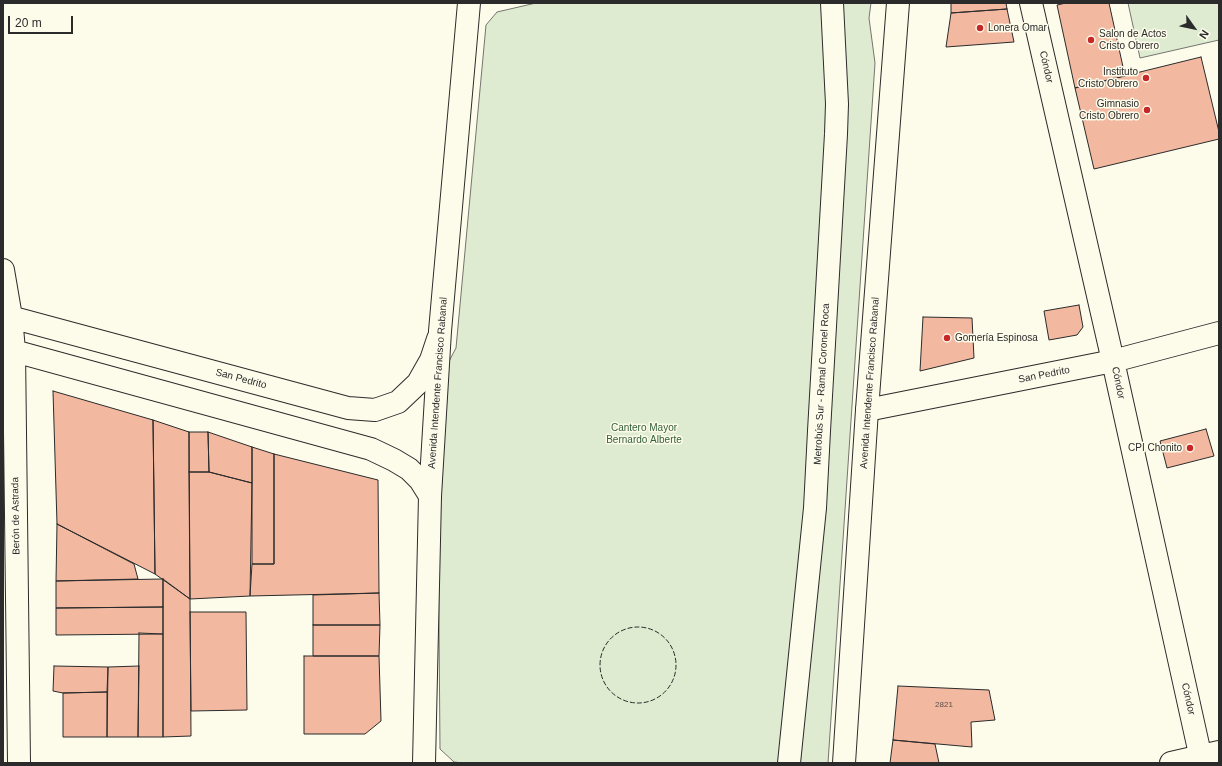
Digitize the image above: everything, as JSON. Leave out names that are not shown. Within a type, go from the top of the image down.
[{"type":"street","name":"Avenida Intendente Francisco Rabanal","points":[[424,763],[430,496],[440,331],[469,3]]},
{"type":"street","name":"Metrobús Sur - Ramal Coronel Roca","points":[[789,763],[815,508],[836,134],[837,104],[832,3]]},
{"type":"street","name":"Avenida Intendente Francisco Rabanal","points":[[844,763],[867,410],[898,3]]},
{"type":"street","name":"Cóndor","points":[[1031,3],[1113,361],[1207,757]]},
{"type":"street","name":"Berón de Astrada","points":[[3,270],[9,349],[19,763]]},
{"type":"street","name":"San Pedrito","points":[[7,316],[348,408],[376,410],[398,402],[418,383],[431,360],[440,331]]},
{"type":"street","name":"San Pedrito","points":[[867,410],[1113,361],[1219,333]]},
{"type":"street","points":[[9,349],[371,449],[409,469],[420,480],[430,496]]},
{"type":"street","points":[[1171,763],[1207,757]]},
{"type":"green space","name":"Cantero Mayor Bernardo Alberte","points":[[536,3],[871,3],[869,18],[875,63],[828,763],[463,763],[454,762],[440,749],[437,384],[456,348],[486,25],[497,12]]},
{"type":"green space","points":[[1128,3],[1219,3],[1219,40],[1140,58]]},
{"type":"building","points":[[951,3],[1006,3],[1007,9],[951,13]]},
{"type":"building","name":"Salon de Actos Cristo Obrero","points":[[1066,3],[1109,3],[1125,76],[1075,88],[1057,5]]},
{"type":"building","name":"Lonera Omar","points":[[1007,9],[1014,42],[946,47],[951,13]]},
{"type":"building","name":"Gimnasio Cristo Obrero","points":[[1201,57],[1219,132],[1219,139],[1094,169],[1075,88]]},
{"type":"building","points":[[1079,305],[1083,327],[1077,335],[1049,340],[1044,311]]},
{"type":"building","name":"Gomería Espinosa","points":[[923,317],[972,318],[974,358],[920,371]]},
{"type":"building","points":[[53,391],[153,420],[155,574],[57,524]]},
{"type":"building","points":[[153,420],[189,432],[190,599],[155,574]]},
{"type":"building","name":"CPI Chonito","points":[[1206,429],[1214,456],[1167,468],[1160,441]]},
{"type":"building","points":[[189,432],[208,432],[209,472],[189,472]]},
{"type":"building","points":[[208,432],[252,447],[252,483],[209,472]]},
{"type":"building","points":[[252,447],[274,454],[274,564],[252,564]]},
{"type":"building","points":[[274,454],[378,480],[379,593],[250,596],[252,564],[274,564]]},
{"type":"building","points":[[189,472],[209,472],[252,483],[250,596],[190,599]]},
{"type":"building","points":[[57,524],[134,564],[138,579],[56,581]]},
{"type":"building","points":[[163,579],[163,607],[56,608],[56,581]]},
{"type":"building","points":[[163,579],[190,599],[191,736],[163,737]]},
{"type":"building","points":[[379,593],[380,625],[313,625],[313,595]]},
{"type":"building","points":[[163,607],[163,634],[56,635],[56,608]]},
{"type":"building","points":[[190,612],[246,612],[247,710],[191,711]]},
{"type":"building","points":[[313,625],[380,625],[379,656],[313,656]]},
{"type":"building","points":[[139,633],[163,634],[163,737],[138,737]]},
{"type":"building","points":[[304,656],[379,656],[381,721],[365,734],[304,734]]},
{"type":"building","points":[[54,666],[108,667],[107,692],[63,693],[53,691]]},
{"type":"building","points":[[139,666],[138,737],[107,737],[108,667]]},
{"type":"building","points":[[898,686],[989,690],[995,720],[971,722],[972,747],[893,740]]},
{"type":"building","points":[[107,692],[107,737],[63,737],[63,693]]},
{"type":"building","points":[[893,740],[935,744],[939,763],[890,763]]},
{"type":"fence","points":[[638,627],[653,630],[665,638],[673,650],[676,665],[673,680],[665,692],[653,700],[638,703],[623,700],[611,692],[603,680],[600,665],[603,650],[611,638],[623,630],[638,627]]},
{"type":"place","name":"Lonera Omar","points":[[980,28]]},
{"type":"place","name":"Salon de Actos Cristo Obrero","points":[[1091,40]]},
{"type":"place","name":"Instituto Cristo Obrero","points":[[1146,78]]},
{"type":"place","name":"Gimnasio Cristo Obrero","points":[[1147,110]]},
{"type":"place","name":"Gomería Espinosa","points":[[947,338]]},
{"type":"place","name":"CPI Chonito","points":[[1190,448]]}]
